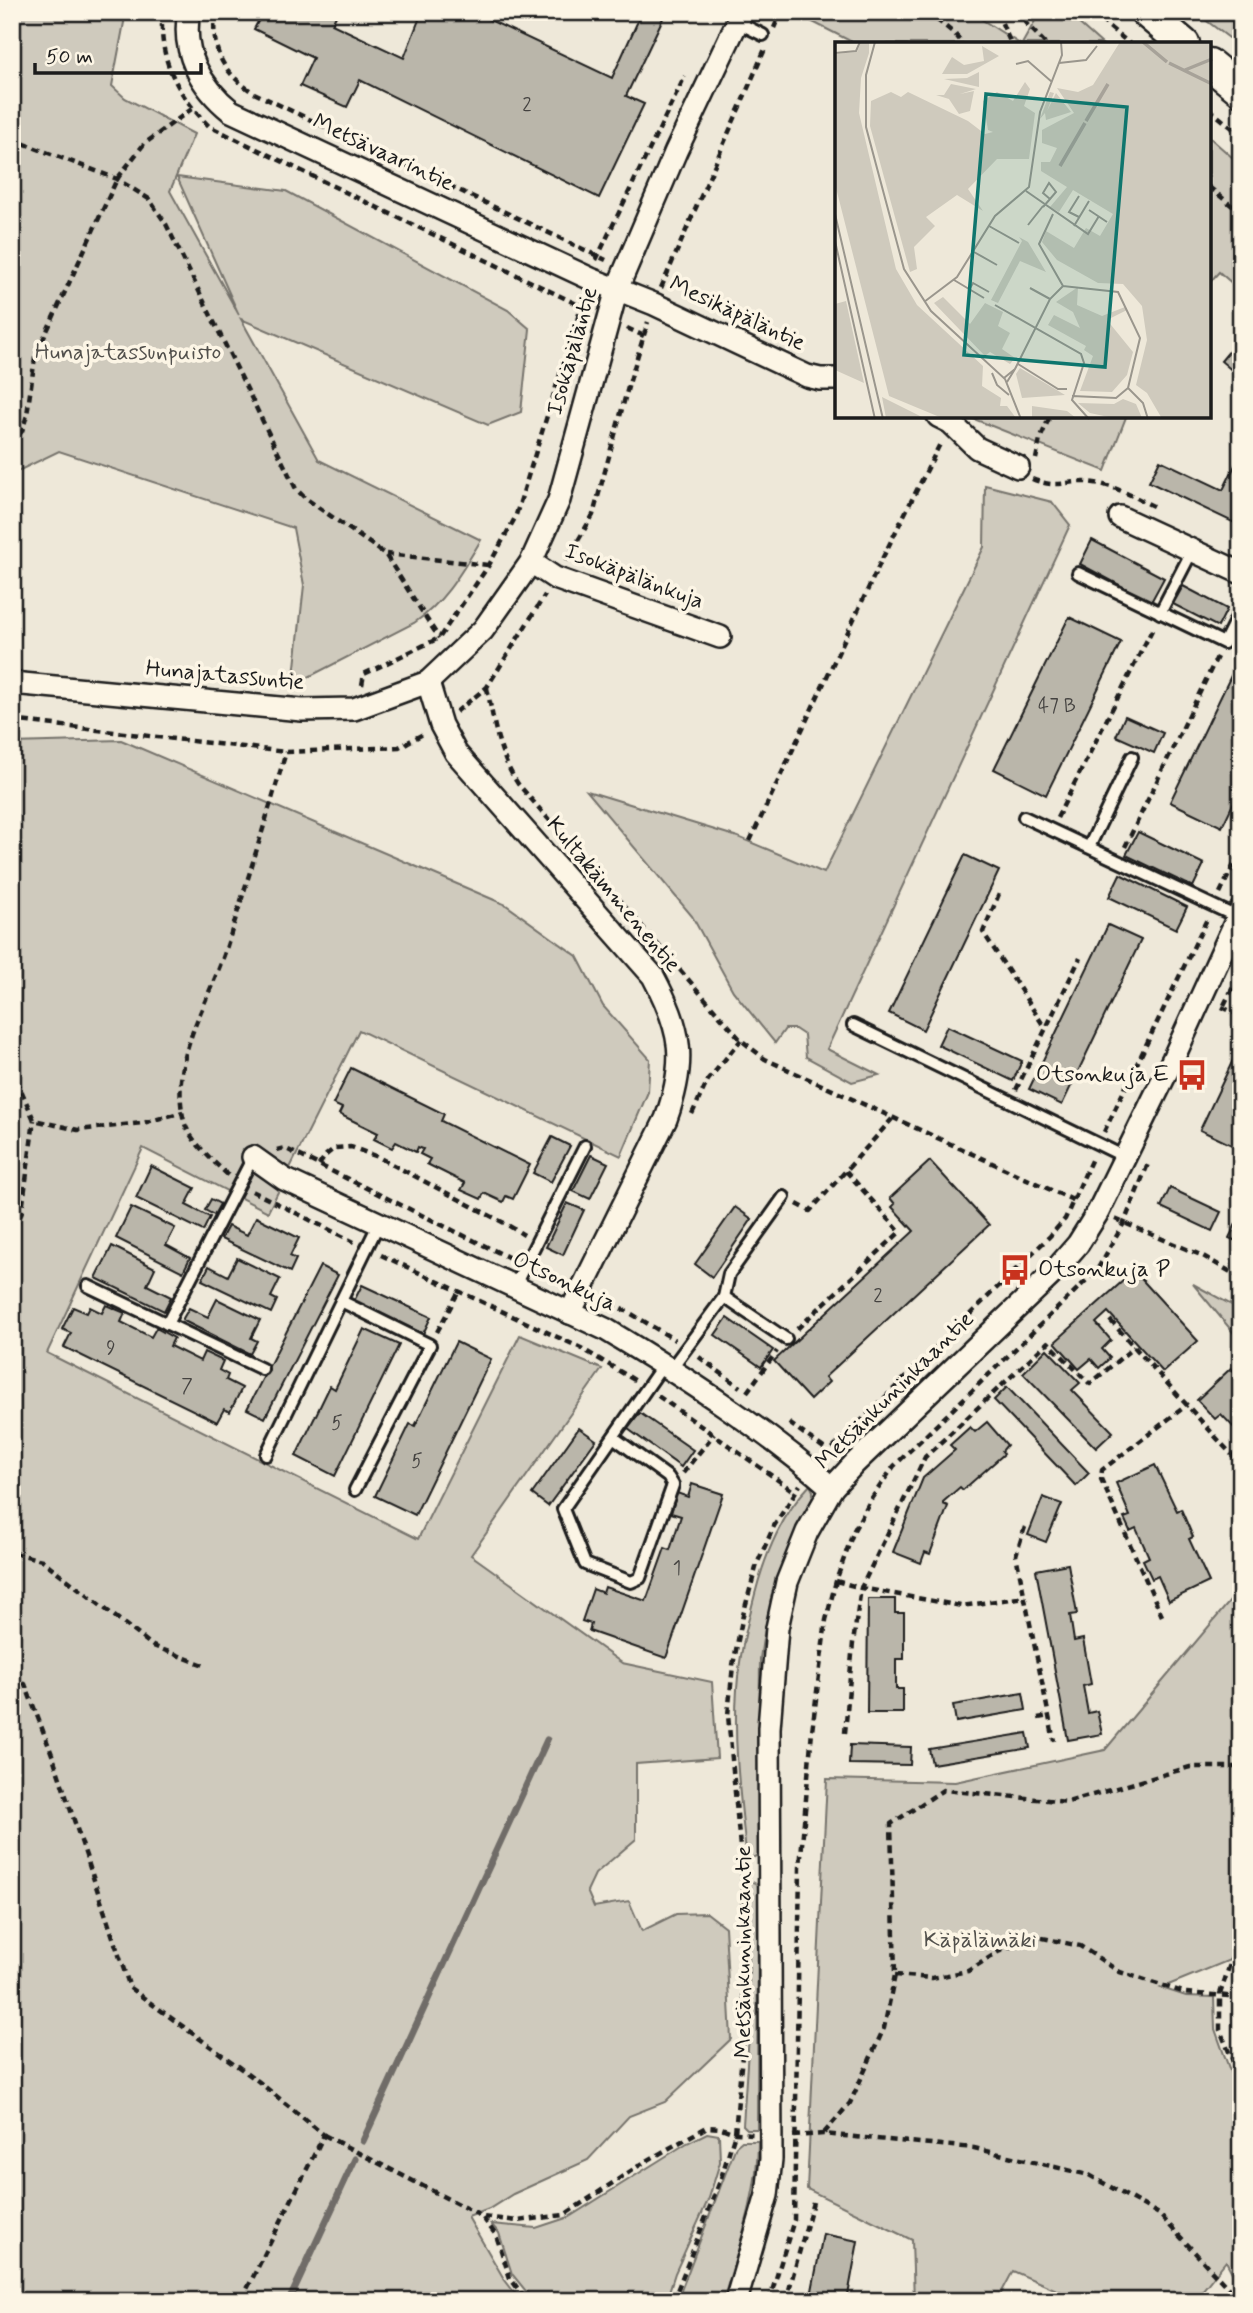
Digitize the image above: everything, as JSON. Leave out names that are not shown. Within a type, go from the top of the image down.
[{"type":"street","name":"Metsävaarintie","points":[[189,12],[187,31],[191,58],[209,90],[231,111],[590,279],[617,289]]},
{"type":"street","points":[[1146,12],[1182,42]]},
{"type":"street","name":"Isokäpäläntie","points":[[428,682],[483,630],[531,562],[559,500],[617,289],[676,151],[739,17]]},
{"type":"street","points":[[1211,66],[1241,90]]},
{"type":"street","name":"Mesikäpäläntie","points":[[617,289],[807,376],[835,379]]},
{"type":"street","points":[[944,419],[977,448],[1018,467]]},
{"type":"street","points":[[1121,517],[1241,573]]},
{"type":"street","name":"Isokäpälänkuja","points":[[531,562],[555,578],[719,637]]},
{"type":"street","name":"Hunajatassuntie","points":[[12,684],[302,710],[354,709],[428,682]]},
{"type":"street","name":"Kultakämmenentie","points":[[428,682],[441,725],[456,753],[653,976],[677,1031],[680,1058],[676,1090],[666,1119],[570,1312]]},
{"type":"street","name":"Metsänkuninkaantie","points":[[736,2301],[767,2195],[771,2136],[769,1728],[777,1628],[787,1582],[807,1532],[832,1489],[855,1463],[1051,1275],[1078,1244],[1098,1212],[1173,1059],[1239,914]]},
{"type":"street","name":"Otsonkuja","points":[[253,1157],[284,1179],[605,1329],[667,1367],[812,1471],[832,1489]]},
{"type":"lane","points":[[739,17],[764,35]]},
{"type":"lane","points":[[1160,612],[1192,551]]},
{"type":"lane","points":[[1078,573],[1224,643],[1241,609]]},
{"type":"lane","points":[[1089,847],[1132,757]]},
{"type":"lane","points":[[1024,817],[1213,906],[1239,914]]},
{"type":"lane","points":[[853,1025],[1125,1157]]},
{"type":"lane","points":[[514,1287],[585,1146]]},
{"type":"lane","points":[[167,1324],[253,1157]]},
{"type":"lane","points":[[613,1437],[668,1477],[673,1485],[640,1577],[631,1582],[585,1564],[563,1509],[647,1388],[724,1297],[729,1274],[784,1197]]},
{"type":"lane","points":[[266,1455],[379,1223]]},
{"type":"lane","points":[[88,1286],[261,1369]]},
{"type":"lane","points":[[724,1297],[786,1339]]},
{"type":"lane","points":[[341,1301],[430,1345],[355,1490]]},
{"type":"path","points":[[215,12],[213,26],[218,53],[229,73],[254,93],[625,269]]},
{"type":"path","points":[[12,720],[286,752],[399,747],[441,725],[486,687],[593,515],[654,304],[781,12]]},
{"type":"path","points":[[927,12],[962,42]]},
{"type":"path","points":[[997,12],[1010,42]]},
{"type":"path","points":[[1015,12],[1044,42]]},
{"type":"path","points":[[1091,12],[1128,42]]},
{"type":"path","points":[[366,705],[362,681],[364,674],[439,638],[489,565],[515,519],[597,256],[687,73]]},
{"type":"path","points":[[12,443],[22,431],[27,415],[35,357],[117,179],[144,144],[192,109],[209,90]]},
{"type":"path","points":[[1211,111],[1241,135]]},
{"type":"path","points":[[12,139],[117,179],[149,199],[166,224],[296,489],[385,554],[439,638]]},
{"type":"path","points":[[1211,189],[1241,213]]},
{"type":"path","points":[[1039,482],[1036,455],[1049,418]]},
{"type":"path","points":[[750,841],[882,559],[944,419]]},
{"type":"path","points":[[1018,467],[1027,477],[1039,482],[1062,486],[1083,482],[1099,484]]},
{"type":"path","points":[[385,554],[489,565]]},
{"type":"path","points":[[1052,830],[1160,612]]},
{"type":"path","points":[[1118,861],[1224,643]]},
{"type":"path","points":[[486,687],[499,746],[507,768],[518,784],[741,1040],[765,1059],[1098,1212],[1203,1256],[1241,1278]]},
{"type":"path","points":[[286,752],[224,956],[185,1051],[180,1096],[184,1124],[206,1154],[237,1184],[614,1366],[794,1492]]},
{"type":"path","points":[[673,2301],[720,2180],[735,2133],[744,2020],[743,1870],[728,1715],[733,1665],[757,1564],[774,1526],[794,1492],[828,1451],[1065,1219],[1098,1143],[1241,849]]},
{"type":"path","points":[[999,894],[983,932],[1046,1028]]},
{"type":"path","points":[[1011,1101],[1080,958]]},
{"type":"path","points":[[1217,1019],[1241,971]]},
{"type":"path","points":[[1222,1007],[1241,1016]]},
{"type":"path","points":[[12,1069],[34,1120],[22,1211],[12,1239]]},
{"type":"path","points":[[34,1120],[78,1130],[142,1123],[183,1112]]},
{"type":"path","points":[[784,1197],[810,1212],[892,1119]]},
{"type":"path","points":[[319,1165],[335,1148],[351,1147],[378,1157],[506,1224],[536,1244]]},
{"type":"path","points":[[769,2301],[794,2220],[800,1867],[826,1620],[836,1580],[854,1530],[894,1466],[1097,1270],[1124,1223],[1150,1157]]},
{"type":"path","points":[[747,1392],[786,1339],[900,1232],[846,1171]]},
{"type":"path","points":[[430,1345],[459,1291]]},
{"type":"path","points":[[1110,1320],[1241,1465]]},
{"type":"path","points":[[845,1733],[861,1588],[925,1457],[1048,1342],[1090,1384],[1134,1347]]},
{"type":"path","points":[[1162,1616],[1101,1479],[1102,1470],[1187,1405]]},
{"type":"path","points":[[673,1485],[714,1434]]},
{"type":"path","points":[[1025,1527],[1016,1555],[1054,1741]]},
{"type":"path","points":[[12,1568],[13,1553],[43,1560],[153,1646],[204,1665]]},
{"type":"path","points":[[836,1580],[861,1588],[961,1606],[1025,1597]]},
{"type":"path","points":[[12,1678],[25,1684],[53,1757],[130,1987],[258,2081],[324,2135],[482,2217],[518,2221],[564,2215],[643,2163],[707,2127],[771,2136],[823,2134],[974,2148],[1089,2175],[1159,2214],[1228,2288],[1236,2301]]},
{"type":"path","points":[[1038,1718],[1049,1716]]},
{"type":"path","points":[[823,2134],[850,2103],[884,2028],[895,1975],[891,1824],[943,1790],[1068,1801],[1190,1767],[1241,1767]]},
{"type":"path","points":[[1241,1931],[1220,1994],[1220,2030],[1241,2081]]},
{"type":"path","points":[[895,1975],[932,1978],[968,1971],[998,1952],[1038,1937],[1080,1946],[1120,1972],[1186,1993],[1241,1997]]},
{"type":"path","points":[[241,2301],[324,2135]]},
{"type":"path","points":[[786,2301],[813,2202]]},
{"type":"path","points":[[482,2217],[496,2235],[510,2277],[527,2301]]},
{"type":"green space","name":"Hunajatassunpuisto","points":[[12,12],[126,12],[112,86],[125,98],[194,134],[170,191],[239,315],[177,177],[286,191],[508,310],[530,329],[521,412],[488,425],[241,319],[319,460],[481,540],[444,596],[414,623],[293,685],[304,585],[293,528],[59,451],[12,474],[12,419],[16,415],[12,411]]},
{"type":"green space","points":[[801,12],[970,12],[1017,42],[852,42],[799,15]]},
{"type":"green space","points":[[1040,12],[1066,12],[1100,42],[1023,42]]},
{"type":"green space","points":[[1195,12],[1241,12],[1241,47]]},
{"type":"green space","points":[[1211,139],[1241,165],[1241,291],[1219,272],[1211,281]]},
{"type":"green space","points":[[972,418],[1125,418],[1105,471]]},
{"type":"green space","points":[[985,485],[1052,502],[1070,525],[827,1049],[879,1075],[852,1082],[806,1057],[804,1035],[795,1029],[785,1029],[775,1043],[733,991],[692,916],[587,791],[738,837],[824,873],[984,547]]},
{"type":"green space","points":[[121,740],[506,905],[577,956],[603,1006],[650,1059],[648,1092],[621,1156],[359,1030],[268,1212],[143,1148],[47,1353],[418,1539],[520,1335],[602,1369],[471,1555],[622,1663],[712,1682],[717,1758],[636,1764],[636,1839],[595,1874],[587,1891],[594,1907],[629,1901],[642,1931],[676,1914],[707,1913],[725,1927],[731,2039],[665,2102],[629,2116],[588,2160],[468,2217],[504,2279],[521,2301],[12,2301],[12,743]]},
{"type":"green space","points":[[1193,1284],[1241,1310],[1241,1342]]},
{"type":"green space","points":[[810,1485],[813,1491],[812,1502],[778,1578],[763,1638],[760,1659],[758,1855],[747,1861],[736,1732],[741,1653],[769,1550],[782,1522]]},
{"type":"green space","name":"Käpälämäki","points":[[1241,1588],[1241,1962],[1232,1959],[1161,1988],[1186,1996],[1214,1997],[1215,2029],[1241,2102],[1241,2284],[1239,2286],[1226,2261],[1194,2301],[1082,2301],[1013,2271],[997,2301],[914,2301],[912,2240],[807,2189],[827,1779],[955,1782],[1105,1750]]},
{"type":"green space","points":[[749,1880],[758,1885],[757,2129],[747,2129],[743,2125],[749,2034]]},
{"type":"green space","points":[[707,2133],[719,2135],[720,2162],[709,2198],[675,2273],[666,2301],[534,2301],[512,2274],[499,2233],[491,2224],[536,2228],[569,2217]]},
{"type":"green space","points":[[742,2141],[758,2141],[755,2182],[723,2301],[677,2301],[736,2146]]},
{"type":"building","points":[[263,12],[338,12],[332,24],[404,58],[422,12],[473,12],[612,78],[642,12],[666,12],[626,96],[644,104],[599,198],[360,80],[347,107],[300,86],[313,58],[254,29]]},
{"type":"building","points":[[1241,337],[1241,378],[1221,361]]},
{"type":"building","points":[[1241,453],[1241,526],[1149,482],[1160,460],[1223,490]]},
{"type":"building","points":[[1092,540],[1164,578],[1151,602],[1080,564]]},
{"type":"building","points":[[1183,586],[1227,609],[1218,627],[1173,604]]},
{"type":"building","points":[[1069,617],[1121,642],[1046,795],[994,769]]},
{"type":"building","points":[[1241,655],[1241,787],[1222,827],[1170,802]]},
{"type":"building","points":[[1125,716],[1163,733],[1154,753],[1116,736]]},
{"type":"building","points":[[1138,832],[1204,864],[1193,887],[1126,855]]},
{"type":"building","points":[[965,855],[999,871],[923,1030],[889,1013]]},
{"type":"building","points":[[1120,874],[1187,907],[1176,929],[1109,897]]},
{"type":"building","points":[[1108,925],[1141,940],[1062,1105],[1029,1089]]},
{"type":"building","points":[[947,1026],[1022,1061],[1013,1081],[938,1045]]},
{"type":"building","points":[[1241,1043],[1241,1147],[1240,1149],[1200,1130]]},
{"type":"building","points":[[351,1068],[444,1114],[441,1121],[530,1165],[513,1199],[506,1196],[503,1202],[484,1193],[481,1199],[461,1190],[465,1183],[427,1164],[430,1159],[420,1154],[423,1149],[418,1147],[416,1152],[396,1142],[392,1148],[374,1139],[378,1133],[339,1114],[342,1108],[333,1104]]},
{"type":"building","points":[[552,1137],[570,1146],[551,1182],[533,1173]]},
{"type":"building","points":[[591,1155],[608,1163],[590,1199],[573,1191]]},
{"type":"building","points":[[930,1161],[989,1225],[825,1377],[829,1382],[810,1400],[774,1361],[914,1231],[892,1207],[895,1204],[890,1198]]},
{"type":"building","points":[[151,1166],[195,1188],[186,1205],[210,1217],[203,1231],[136,1198]]},
{"type":"building","points":[[1170,1188],[1221,1212],[1212,1231],[1161,1207]]},
{"type":"building","points":[[211,1199],[220,1204],[214,1215],[205,1210]]},
{"type":"building","points":[[567,1203],[584,1210],[563,1255],[546,1247]]},
{"type":"building","points":[[131,1207],[175,1228],[166,1245],[190,1258],[183,1272],[116,1238]]},
{"type":"building","points":[[735,1207],[752,1219],[712,1277],[695,1264]]},
{"type":"building","points":[[256,1217],[299,1238],[290,1256],[296,1259],[290,1272],[221,1239],[228,1226],[247,1235]]},
{"type":"building","points":[[1239,1218],[1241,1219],[1241,1243],[1229,1238]]},
{"type":"building","points":[[112,1246],[155,1268],[147,1285],[171,1297],[164,1311],[96,1278]]},
{"type":"building","points":[[237,1258],[280,1279],[271,1297],[277,1300],[271,1313],[202,1280],[209,1266],[228,1276]]},
{"type":"building","points":[[320,1266],[338,1275],[265,1418],[247,1409]]},
{"type":"building","points":[[1134,1271],[1198,1341],[1163,1372],[1108,1312],[1096,1323],[1111,1340],[1102,1349],[1110,1358],[1099,1368],[1091,1359],[1079,1369],[1055,1342]]},
{"type":"building","points":[[362,1285],[431,1317],[423,1334],[354,1301]]},
{"type":"building","points":[[217,1299],[260,1320],[251,1338],[257,1341],[250,1354],[182,1320],[189,1308],[208,1317]]},
{"type":"building","points":[[106,1305],[125,1313],[121,1322],[151,1337],[156,1328],[174,1338],[170,1346],[200,1361],[204,1352],[223,1361],[219,1370],[228,1375],[226,1380],[242,1388],[230,1412],[224,1409],[217,1422],[64,1347],[71,1333],[62,1329],[73,1307],[87,1313],[90,1307],[102,1313]]},
{"type":"building","points":[[727,1318],[773,1350],[761,1367],[715,1335]]},
{"type":"building","points":[[364,1329],[399,1345],[335,1476],[296,1456],[330,1386],[335,1389]]},
{"type":"building","points":[[456,1342],[491,1359],[415,1515],[375,1496],[410,1424],[415,1426]]},
{"type":"building","points":[[1047,1349],[1080,1383],[1072,1390],[1113,1432],[1096,1448],[1023,1373]]},
{"type":"building","points":[[1231,1368],[1241,1379],[1241,1435],[1221,1414],[1215,1419],[1197,1400]]},
{"type":"building","points":[[1007,1387],[1089,1473],[1076,1486],[994,1400]]},
{"type":"building","points":[[640,1413],[693,1450],[681,1467],[628,1429]]},
{"type":"building","points":[[987,1422],[1007,1445],[1002,1451],[1004,1454],[963,1490],[960,1487],[943,1502],[948,1506],[930,1554],[925,1552],[921,1563],[893,1552],[923,1478],[955,1450],[950,1445],[970,1427],[975,1432]]},
{"type":"building","points":[[579,1428],[596,1440],[548,1506],[532,1494]]},
{"type":"building","points":[[1155,1465],[1177,1511],[1181,1509],[1193,1537],[1189,1539],[1209,1582],[1169,1601],[1158,1576],[1152,1579],[1143,1560],[1149,1557],[1136,1528],[1130,1531],[1124,1518],[1130,1516],[1116,1483]]},
{"type":"building","points":[[692,1484],[723,1494],[666,1658],[589,1631],[591,1624],[582,1621],[593,1589],[603,1593],[605,1587],[646,1601],[665,1548],[670,1550],[681,1516],[671,1513],[677,1493],[688,1497]]},
{"type":"building","points":[[1043,1497],[1062,1504],[1046,1542],[1028,1535]]},
{"type":"building","points":[[1068,1564],[1077,1614],[1070,1615],[1074,1641],[1083,1639],[1091,1684],[1083,1686],[1088,1713],[1097,1711],[1102,1734],[1068,1740],[1036,1570]]},
{"type":"building","points":[[868,1599],[895,1599],[895,1613],[904,1613],[904,1659],[896,1659],[896,1689],[903,1689],[903,1713],[867,1713]]},
{"type":"building","points":[[1023,1693],[1026,1710],[956,1722],[953,1705]]},
{"type":"building","points":[[1027,1733],[1030,1748],[932,1764],[929,1749]]},
{"type":"building","points":[[850,1745],[911,1747],[910,1765],[849,1764]]},
{"type":"building","points":[[823,2234],[858,2241],[847,2301],[810,2301]]},
{"type":"waterway","points":[[363,2141],[547,1740]]},
{"type":"waterway","points":[[289,2301],[355,2159]]},
{"type":"place","name":"Otsonkuja E","points":[[1192,1075]]},
{"type":"place","name":"Otsonkuja P","points":[[1015,1270]]}]
